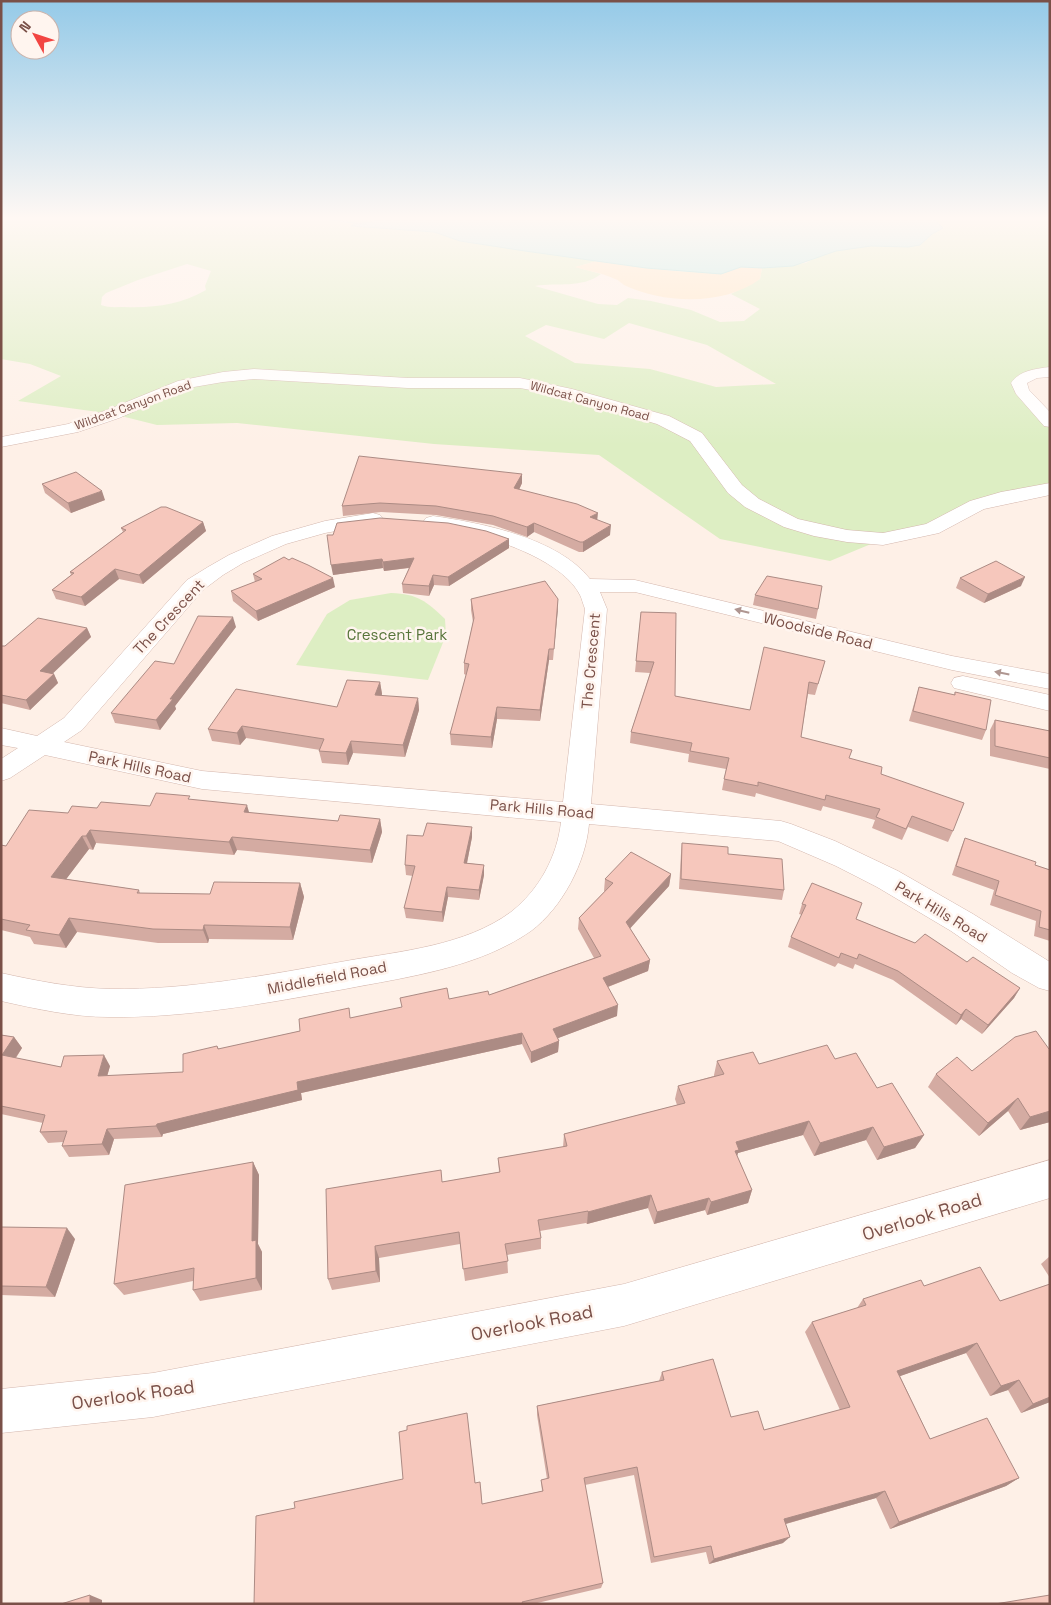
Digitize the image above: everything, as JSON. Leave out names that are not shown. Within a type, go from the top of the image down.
[{"type":"street","points":[[1050,372],[1027,376],[1019,383],[1022,391],[1050,422]]},
{"type":"street","name":"Wildcat Canyon Road","points":[[1,442],[72,428],[113,414],[184,384],[223,377],[254,374],[408,383],[520,383],[566,392],[663,420],[696,437],[735,489],[752,504],[791,523],[814,530],[847,536],[882,539],[932,529],[976,506],[1001,498],[1050,490]]},
{"type":"street","name":"The Crescent","points":[[1,772],[73,724],[195,585],[216,570],[281,538],[338,524],[374,519],[392,520]]},
{"type":"street","points":[[416,521],[470,527],[532,548],[563,566],[590,593]]},
{"type":"street","name":"The Crescent","points":[[576,812],[596,609],[590,593]]},
{"type":"street","name":"Woodside Road","points":[[590,593],[652,604],[812,649],[1048,683]]},
{"type":"street","name":"Park Hills Road","points":[[1,736],[202,780],[781,831],[820,845],[858,864],[950,915],[1050,978]]},
{"type":"street","name":"Middlefield Road","points":[[1,986],[57,999],[109,1003],[165,1001],[262,991],[419,961],[454,951],[488,939],[520,921],[542,901],[556,882],[566,862],[574,832],[576,812]]},
{"type":"street","name":"Overlook Road","points":[[1,1411],[153,1395],[624,1305],[1050,1179]]},
{"type":"green space","points":[[1,295],[104,295],[101,305],[107,307],[135,307],[157,306],[177,302],[196,295],[566,295],[598,304],[617,305],[628,298],[651,301],[691,310],[720,322],[744,321],[760,309],[733,295],[1050,295],[1050,372],[1020,380],[1050,422],[1050,489],[1001,498],[932,529],[883,539],[830,561],[720,539],[599,455],[434,444],[237,423],[157,425],[113,414],[18,401],[61,376],[30,364],[1,359]],"holes":[[[629,323],[707,345],[776,384],[716,387],[650,369],[575,363],[525,336],[546,325],[604,339]]]},
{"type":"green space","name":"Crescent Park","points":[[391,593],[415,597],[432,607],[445,619],[446,635],[428,680],[296,665],[327,614],[350,600]]},
{"type":"sand","points":[[653,295],[725,295],[694,299],[675,299]]},
{"type":"building","points":[[359,456],[522,474],[514,488],[577,504],[598,513],[590,517],[611,525],[580,542],[534,523],[527,527],[493,516],[436,506],[380,503],[342,506]]},
{"type":"building","points":[[76,472],[102,491],[68,503],[42,484]]},
{"type":"building","points":[[161,507],[166,507],[203,522],[139,575],[115,569],[81,597],[52,590],[74,573],[70,572],[126,530],[121,528]]},
{"type":"building","points":[[380,518],[448,523],[486,531],[509,539],[448,577],[433,575],[429,586],[402,584],[414,558],[383,562],[382,559],[331,565],[327,535],[333,535],[337,523]]},
{"type":"building","points":[[284,557],[289,560],[292,558],[333,578],[256,611],[231,591],[262,579],[253,574]]},
{"type":"building","points":[[996,561],[1025,577],[988,594],[960,578]]},
{"type":"building","points":[[767,576],[822,586],[818,609],[755,595]]},
{"type":"building","points":[[545,581],[558,599],[554,649],[549,649],[540,710],[497,707],[491,737],[450,734],[469,664],[464,663],[474,618],[471,599]]},
{"type":"building","points":[[641,612],[676,613],[675,696],[750,710],[764,647],[825,661],[818,684],[809,682],[801,737],[852,750],[849,758],[882,767],[881,774],[964,803],[953,831],[912,816],[906,829],[876,817],[880,809],[826,795],[825,800],[758,782],[758,786],[724,779],[729,758],[690,751],[692,743],[631,732],[654,662],[636,661]]},
{"type":"building","points":[[198,616],[233,617],[156,720],[111,713],[155,661],[174,664]]},
{"type":"building","points":[[38,618],[87,628],[40,671],[54,674],[26,700],[1,695],[1,646],[5,646]]},
{"type":"building","points":[[347,680],[380,682],[375,695],[418,698],[403,745],[351,741],[346,753],[319,751],[324,739],[242,726],[237,733],[208,729],[236,689],[337,707]]},
{"type":"building","points":[[919,687],[991,700],[986,730],[913,711]]},
{"type":"building","points":[[995,720],[1050,731],[1050,758],[995,746]]},
{"type":"building","points":[[156,793],[190,796],[188,799],[247,805],[244,812],[338,821],[340,815],[380,819],[370,850],[232,837],[229,842],[90,830],[86,836],[82,836],[51,877],[139,890],[137,893],[210,894],[214,882],[300,883],[290,927],[204,925],[203,930],[153,929],[69,918],[59,935],[26,930],[30,925],[1,919],[1,845],[6,846],[29,810],[68,813],[72,806],[97,808],[101,802],[150,806]]},
{"type":"building","points":[[427,823],[472,827],[464,863],[484,865],[479,890],[447,887],[442,912],[404,908],[415,866],[405,865],[407,835],[423,836]]},
{"type":"building","points":[[965,838],[1036,862],[1035,865],[1050,870],[1050,930],[1039,927],[1041,911],[995,895],[999,881],[956,866]]},
{"type":"building","points":[[682,843],[728,847],[728,854],[782,859],[784,890],[681,879]]},
{"type":"building","points":[[631,852],[671,874],[626,922],[650,960],[603,978],[618,1005],[553,1029],[559,1041],[531,1052],[522,1033],[297,1082],[298,1090],[157,1124],[156,1126],[107,1129],[102,1144],[62,1146],[67,1131],[40,1132],[45,1115],[1,1106],[1,1035],[14,1037],[2,1055],[61,1067],[64,1056],[104,1055],[98,1076],[183,1072],[183,1054],[217,1046],[218,1049],[300,1031],[299,1019],[349,1008],[350,1018],[402,1007],[400,998],[447,988],[449,999],[488,991],[489,995],[601,956],[579,918],[613,883],[605,879]]},
{"type":"building","points":[[812,883],[862,903],[856,919],[915,943],[925,934],[967,962],[973,957],[1020,988],[988,1025],[966,1009],[961,1015],[898,971],[859,954],[857,959],[841,953],[839,958],[791,937],[806,905],[802,904]]},
{"type":"building","points":[[1036,1031],[1050,1048],[1050,1111],[1030,1117],[1018,1098],[988,1123],[936,1074],[957,1057],[972,1071],[1015,1037]]},
{"type":"building","points":[[827,1045],[835,1059],[856,1053],[877,1088],[892,1083],[924,1135],[884,1147],[873,1127],[820,1143],[809,1121],[736,1142],[739,1150],[735,1151],[752,1190],[711,1202],[709,1198],[657,1212],[651,1195],[588,1212],[538,1220],[541,1238],[505,1244],[508,1261],[463,1269],[459,1232],[375,1246],[376,1271],[328,1279],[326,1189],[441,1170],[442,1182],[500,1172],[498,1158],[567,1146],[564,1134],[685,1103],[678,1086],[724,1074],[717,1061],[753,1052],[759,1064]]},
{"type":"building","points":[[253,1162],[252,1241],[256,1240],[256,1278],[193,1290],[194,1268],[114,1284],[125,1185]]},
{"type":"building","points":[[1,1227],[67,1228],[46,1287],[1,1286]]},
{"type":"building","points":[[980,1267],[1000,1301],[1050,1284],[1050,1397],[1033,1404],[1019,1380],[1001,1386],[977,1343],[897,1371],[930,1439],[987,1418],[1019,1478],[899,1522],[885,1491],[784,1519],[790,1537],[714,1559],[711,1546],[654,1557],[637,1467],[584,1478],[603,1583],[522,1602],[523,1604],[254,1604],[256,1516],[295,1508],[294,1502],[403,1479],[399,1432],[407,1430],[407,1426],[467,1413],[475,1483],[480,1482],[482,1504],[543,1491],[541,1480],[549,1478],[537,1406],[664,1380],[662,1372],[713,1359],[731,1417],[758,1411],[764,1430],[850,1407],[812,1322],[866,1305],[863,1299],[921,1280],[924,1286]]},
{"type":"building","points":[[90,1595],[90,1604],[61,1604]]},
{"type":"building","points":[[1050,1595],[1050,1604],[995,1604]]}]
